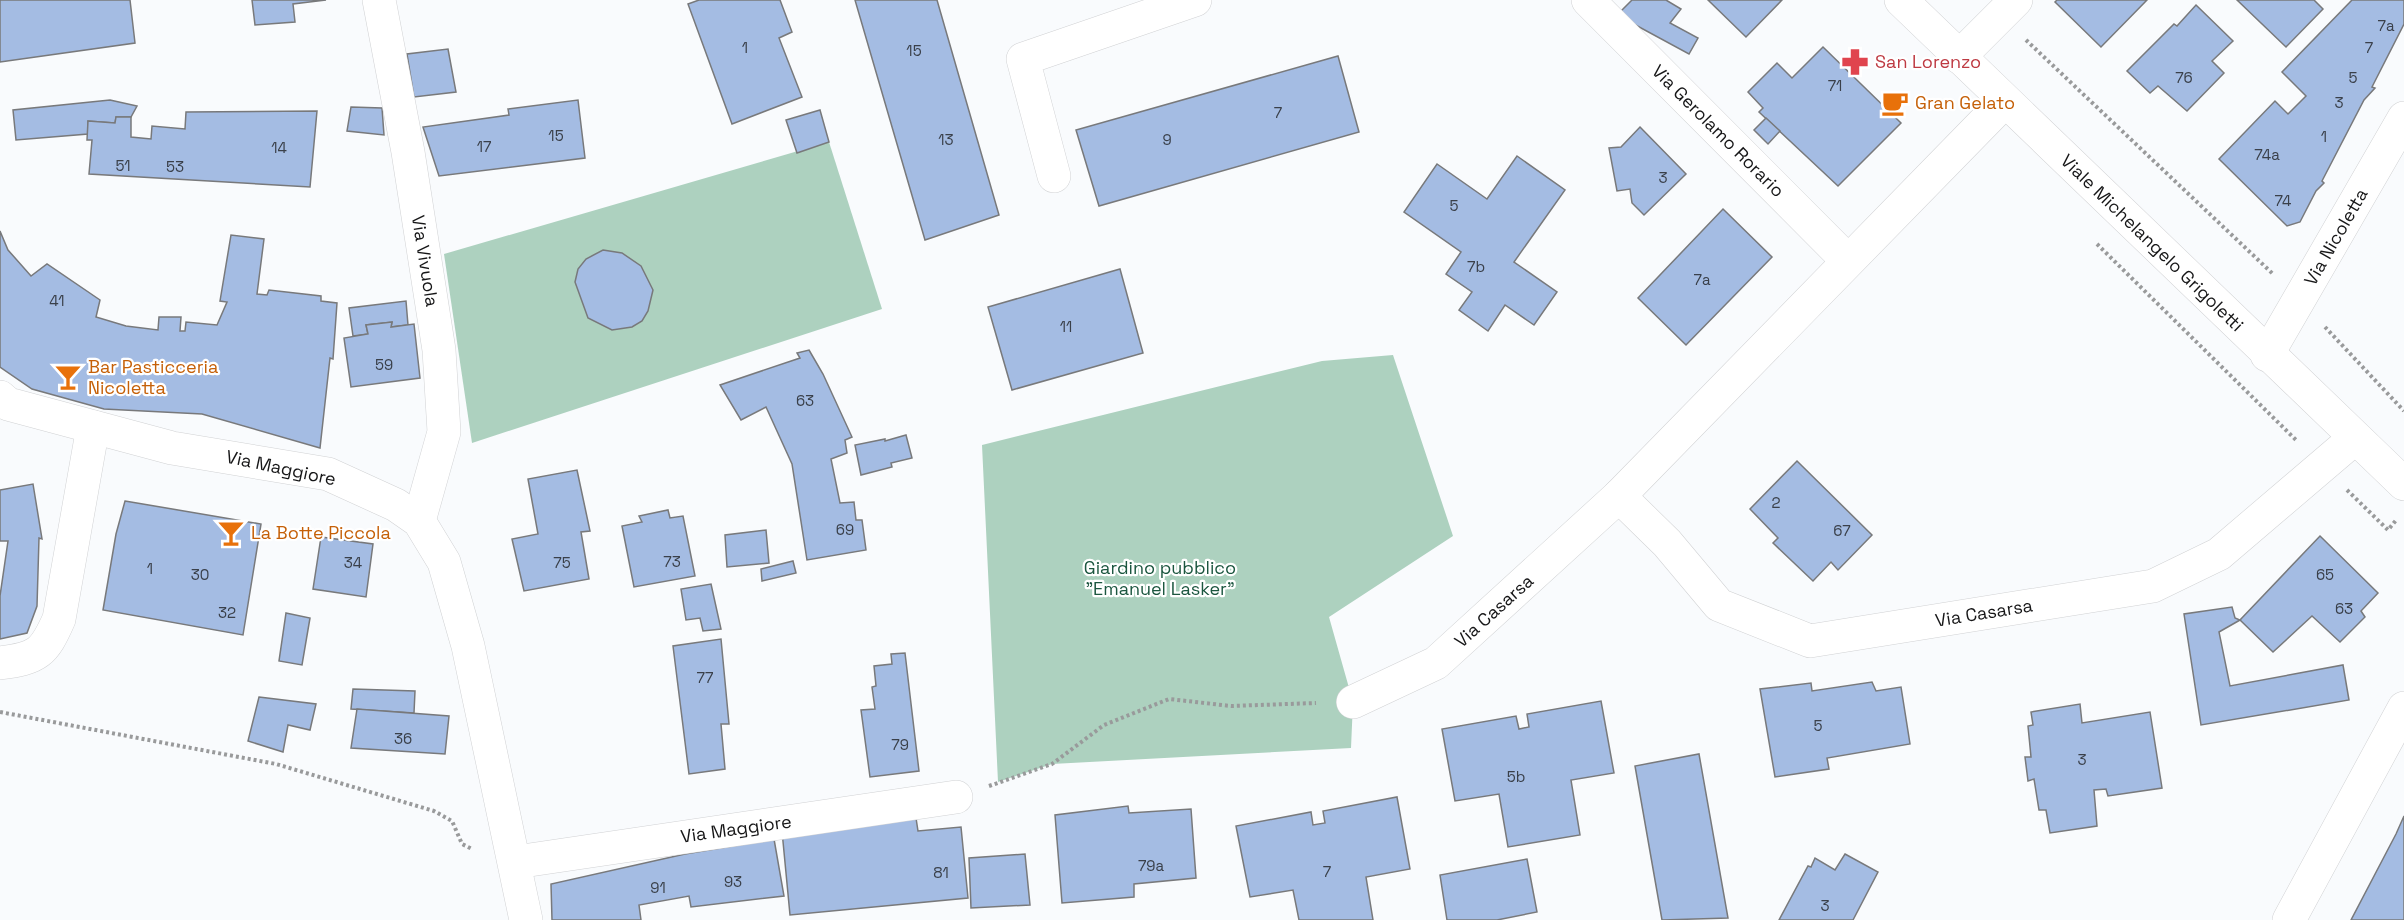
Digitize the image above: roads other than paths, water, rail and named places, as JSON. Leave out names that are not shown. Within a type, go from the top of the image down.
[{"type":"street","name":"Via Vivuola","points":[[379,0],[408,152],[439,350],[444,432],[419,521]]},
{"type":"street","points":[[1054,176],[1023,59],[1195,0]]},
{"type":"street","name":"Via Gerolamo Rorario","points":[[1588,0],[1848,261]]},
{"type":"street","name":"Viale Michelangelo Grigoletti","points":[[1901,0],[2266,355],[2404,484]]},
{"type":"street","points":[[1959,57],[2008,8]]},
{"type":"street","name":"Via Casarsa","points":[[1353,702],[1436,663],[1618,496],[2006,101]]},
{"type":"street","name":"Via Nicoletta","points":[[2266,355],[2404,118]]},
{"type":"street","name":"Via Maggiore","points":[[0,397],[8,404],[172,448],[328,474],[396,505],[419,521],[444,562],[465,635],[526,920]]},
{"type":"street","points":[[0,663],[24,660],[47,647],[59,619],[93,427]]},
{"type":"street","name":"Via Casarsa","points":[[1618,496],[1667,543],[1719,605],[1810,641],[2153,586],[2220,554],[2355,438]]},
{"type":"street","points":[[2289,920],[2404,708]]},
{"type":"street","name":"Via Maggiore","points":[[512,850],[956,796]]},
{"type":"place","name":"San Lorenzo","points":[[1855,62]]},
{"type":"place","name":"Gran Gelato","points":[[1895,103]]},
{"type":"place","name":"Bar Pasticceria Nicoletta","points":[[68,377]]},
{"type":"place","name":"La Botte Piccola","points":[[231,533]]},
{"type":"park label","name":"Giardino pubblico \"Emanuel Lasker\"","points":[[1160,578]]}]
